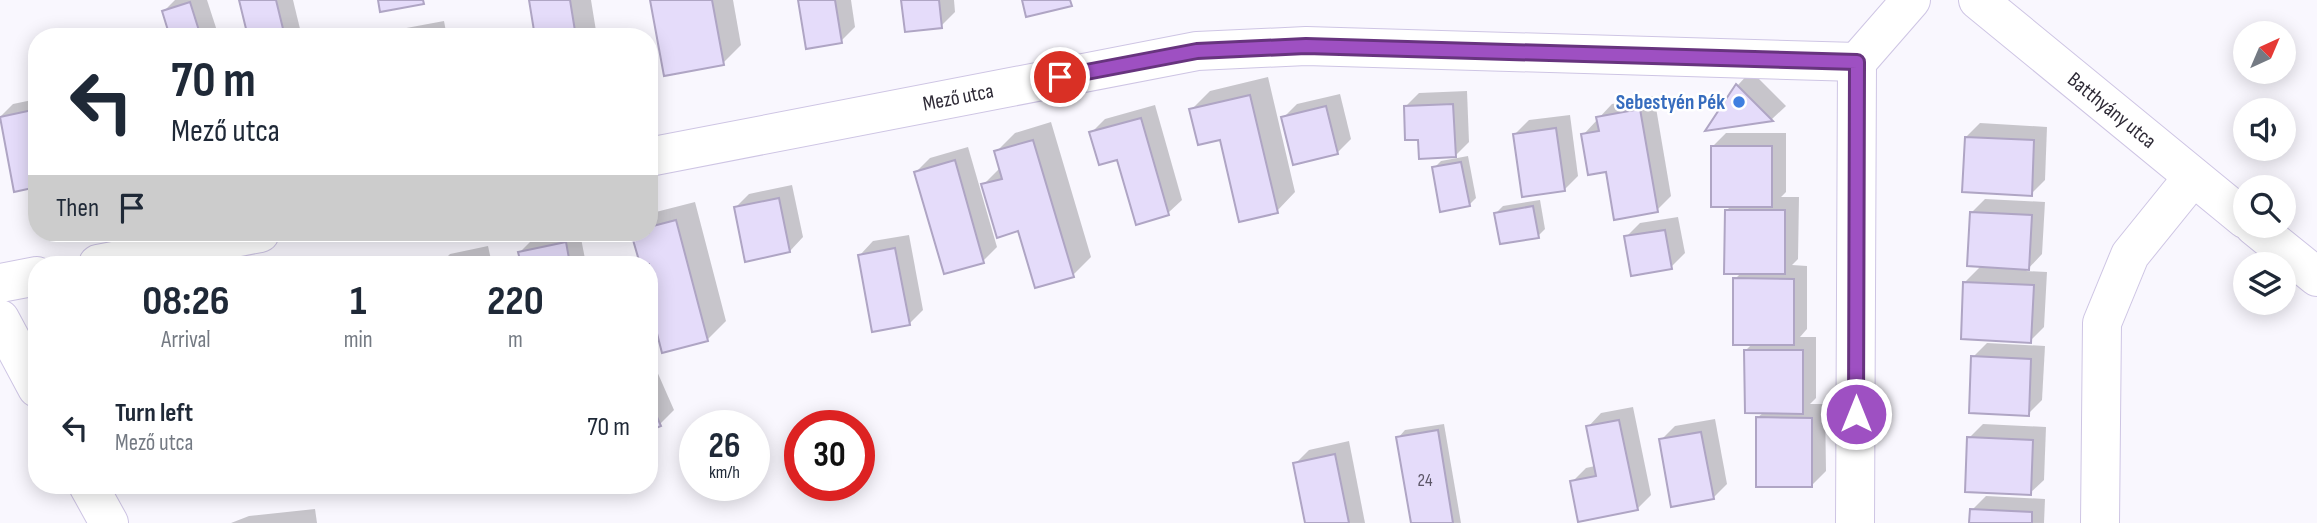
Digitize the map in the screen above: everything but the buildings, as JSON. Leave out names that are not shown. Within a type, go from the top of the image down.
[{"type":"street","points":[[1855,523],[1857,62],[1911,0]]},
{"type":"street","name":"Batthyány utca","points":[[1978,0],[2233,209]]},
{"type":"street","name":"Mező utca","points":[[658,155],[1197,51],[1306,46],[1857,62]]},
{"type":"street","points":[[2100,523],[2102,323],[2130,255],[2193,177]]},
{"type":"street","points":[[2269,238],[2317,277]]},
{"type":"street","points":[[140,256],[213,242]]},
{"type":"street","points":[[0,283],[28,278]]},
{"type":"street","points":[[0,319],[28,371]]},
{"type":"street","points":[[93,494],[109,523]]},
{"type":"place","name":"Sebestyén Pék","points":[[1739,102]]},
{"type":"route","points":[[1060,77],[1197,51],[1306,46],[1857,62],[1856,414]]}]
